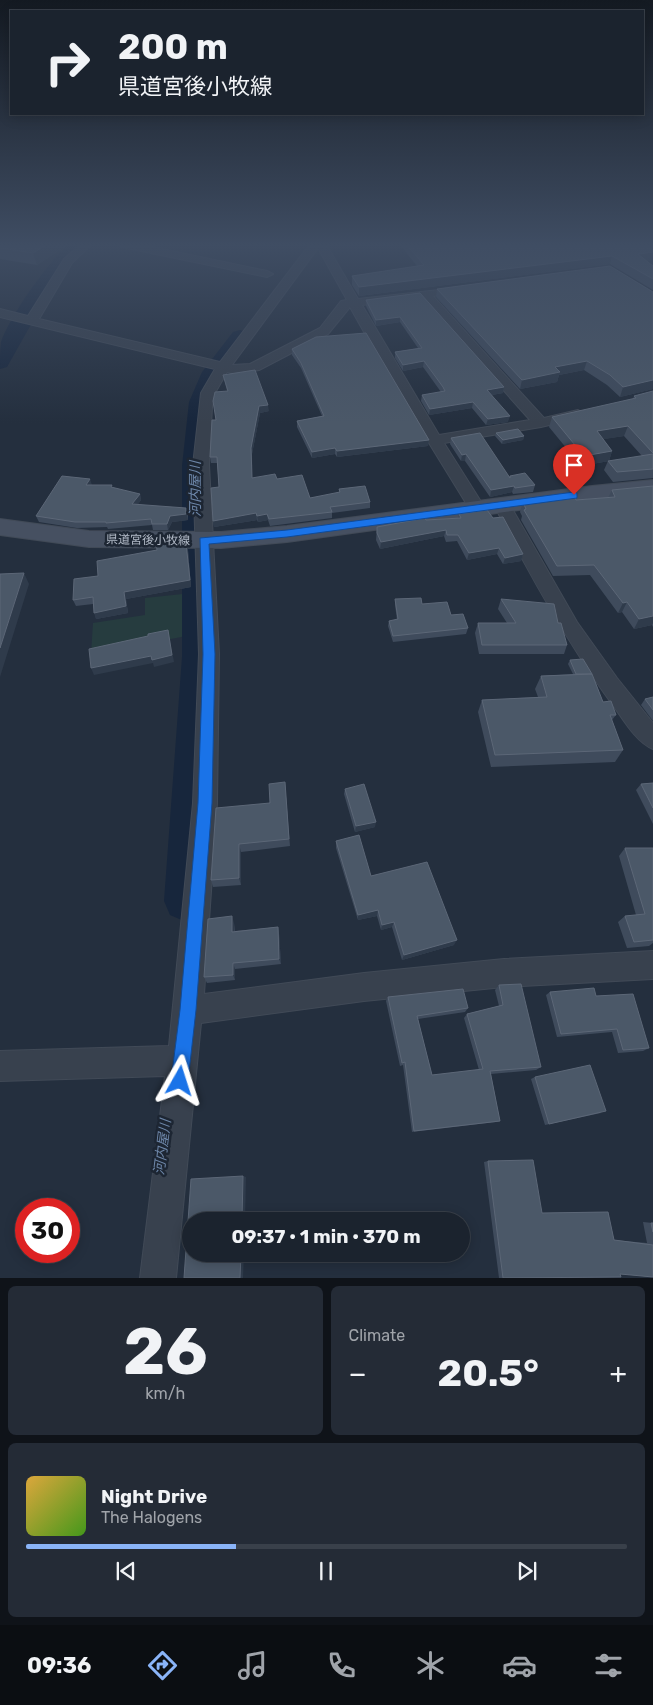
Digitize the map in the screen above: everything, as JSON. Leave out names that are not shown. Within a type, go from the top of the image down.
[{"type":"main road","name":"県道宮後小牧線","points":[[0,527],[89,539],[204,541],[287,534],[477,508],[653,487]]},
{"type":"street","points":[[31,321],[42,304]]},
{"type":"street","points":[[158,1278],[188,1010],[205,803],[209,654],[201,465],[205,407],[208,393],[222,369],[271,304]]},
{"type":"street","points":[[0,313],[222,369],[236,370],[254,367],[324,331],[343,305],[348,304]]},
{"type":"street","points":[[355,304],[404,391],[477,508]]},
{"type":"street","points":[[433,304],[541,424]]},
{"type":"street","points":[[435,440],[541,424],[588,412]]},
{"type":"street","points":[[502,505],[529,558],[590,659],[608,686],[653,739]]},
{"type":"street","points":[[188,1010],[364,987],[504,973],[653,965]]},
{"type":"street","points":[[0,1066],[182,1061]]},
{"type":"green space","points":[[192,593],[192,635],[91,654],[93,623],[145,615],[145,598]]},
{"type":"building","points":[[368,304],[430,304],[504,387],[487,390],[510,416],[488,419],[473,402],[430,409],[422,395],[445,391],[443,387],[424,361],[403,365],[395,352],[422,348],[400,317],[376,320]]},
{"type":"building","points":[[451,304],[653,304],[653,380],[623,387],[610,375],[587,361],[555,367],[560,372],[522,380]]},
{"type":"building","points":[[366,333],[429,440],[337,451],[335,448],[312,452],[297,421],[324,416],[301,363],[292,349],[316,337]]},
{"type":"building","points":[[255,370],[268,405],[259,406],[251,448],[252,478],[275,474],[277,479],[302,475],[310,498],[340,492],[339,489],[365,486],[370,502],[330,507],[332,512],[269,519],[267,514],[257,516],[256,513],[213,521],[211,488],[219,487],[217,457],[210,457],[212,420],[216,420],[213,401],[215,392],[228,391],[223,375]]},
{"type":"building","points":[[653,391],[653,453],[628,426],[597,431],[612,451],[584,456],[552,417],[636,398],[634,396]]},
{"type":"building","points":[[518,429],[524,436],[503,440],[496,433]]},
{"type":"building","points":[[480,433],[510,478],[510,476],[525,473],[535,485],[491,490],[466,454],[462,455],[451,438]]},
{"type":"building","points":[[653,454],[653,469],[617,472],[608,461]]},
{"type":"building","points":[[62,476],[90,479],[86,485],[112,485],[111,487],[140,494],[132,504],[186,508],[186,514],[170,516],[167,524],[152,524],[151,519],[106,523],[75,522],[36,516]]},
{"type":"building","points":[[653,486],[653,616],[639,619],[627,602],[623,603],[594,565],[557,566],[524,510],[526,509],[523,502],[574,495],[576,500],[615,497],[612,490]]},
{"type":"building","points":[[487,510],[493,518],[503,517],[523,554],[505,558],[499,548],[469,553],[458,535],[447,535],[446,530],[381,542],[377,533],[377,527],[425,518],[426,520],[461,518],[459,514]]},
{"type":"building","points":[[156,543],[186,543],[190,580],[124,592],[126,606],[94,613],[93,597],[73,600],[74,579],[98,576],[97,561],[157,550]]},
{"type":"building","points":[[24,573],[0,648],[0,574]]},
{"type":"building","points":[[421,598],[422,604],[447,602],[451,615],[463,614],[468,628],[393,636],[389,621],[398,619],[395,599]]},
{"type":"building","points":[[501,599],[554,604],[558,623],[561,623],[567,645],[482,645],[478,623],[516,623]]},
{"type":"building","points":[[168,630],[172,655],[152,660],[151,656],[91,668],[89,649]]},
{"type":"building","points":[[583,659],[592,674],[576,674],[570,660]]},
{"type":"building","points":[[592,674],[603,702],[611,701],[616,715],[610,715],[623,750],[495,755],[482,700],[547,697],[541,676]]},
{"type":"building","points":[[653,697],[653,710],[645,699]]},
{"type":"building","points":[[285,782],[289,839],[239,844],[239,878],[211,880],[216,808],[270,803],[269,784]]},
{"type":"building","points":[[653,783],[653,808],[641,784]]},
{"type":"building","points":[[364,784],[376,822],[356,826],[345,789]]},
{"type":"building","points":[[359,835],[371,876],[427,862],[457,940],[404,955],[394,922],[382,925],[378,910],[358,915],[336,841]]},
{"type":"building","points":[[625,848],[653,848],[653,940],[634,942],[625,916],[645,914]]},
{"type":"building","points":[[232,916],[232,932],[278,927],[279,959],[233,963],[233,975],[204,977],[208,919]]},
{"type":"building","points":[[521,984],[541,1067],[490,1071],[500,1121],[414,1131],[405,1062],[402,1063],[388,997],[463,989],[468,1008],[417,1016],[432,1075],[483,1069],[467,1014],[503,1005],[499,985]]},
{"type":"building","points":[[594,988],[596,996],[633,994],[649,1048],[623,1050],[617,1029],[561,1034],[550,992]]},
{"type":"building","points":[[590,1065],[606,1111],[549,1124],[535,1077]]},
{"type":"building","points":[[533,1160],[542,1213],[608,1212],[614,1240],[653,1245],[653,1277],[620,1274],[621,1277],[503,1278],[488,1161]]},
{"type":"building","points":[[243,1176],[242,1212],[189,1212],[191,1179]]},
{"type":"building","points":[[185,1262],[241,1262],[240,1278],[184,1278]]},
{"type":"waterway","points":[[0,363],[32,304]]},
{"type":"waterway","name":"河内屋川","points":[[184,901],[198,657],[194,466],[200,402],[213,372],[240,336]]},
{"type":"route","points":[[180,1081],[188,1010],[205,803],[209,654],[204,541],[287,534],[574,495]]}]
